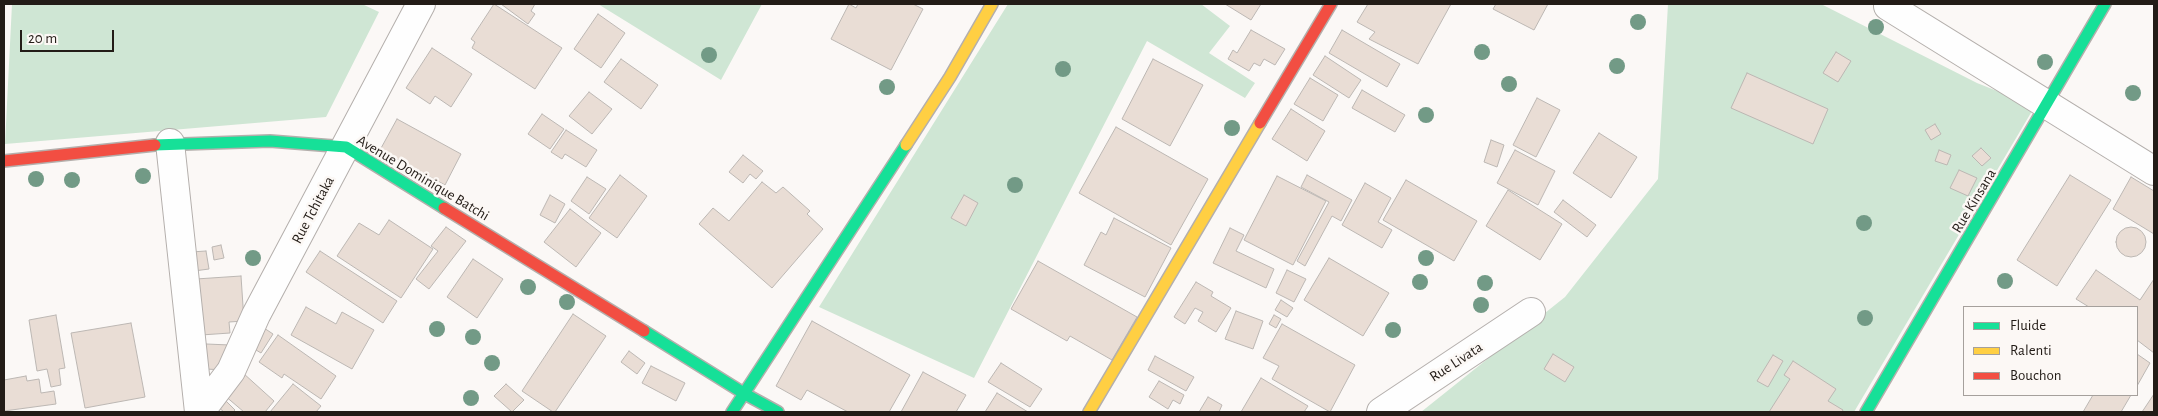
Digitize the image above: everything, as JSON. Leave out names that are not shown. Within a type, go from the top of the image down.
[{"type":"street","name":"Rue Tchitaka","points":[[200,412],[231,371],[256,316],[420,4]]},
{"type":"street","points":[[732,412],[950,76],[992,4]]},
{"type":"street","points":[[1089,412],[1331,4]]},
{"type":"street","name":"Rue Kinsana","points":[[1866,412],[2047,106],[2105,4]]},
{"type":"street","points":[[1888,6],[2154,171]]},
{"type":"street","name":"Avenue Dominique Batchi","points":[[4,161],[170,143],[270,141],[346,148],[745,394],[778,412]]},
{"type":"street","points":[[170,143],[200,412]]},
{"type":"street","name":"Rue Livata","points":[[1381,412],[1532,312]]},
{"type":"green space","points":[[12,4],[362,4],[379,12],[326,117],[5,144]]},
{"type":"green space","points":[[598,4],[762,4],[721,80]]},
{"type":"green space","points":[[1008,4],[1201,4],[1230,26],[1209,53],[1255,83],[1245,98],[1147,41],[974,378],[819,307]]},
{"type":"green space","points":[[1668,4],[1821,4],[1977,83],[2035,106],[1854,412],[1421,412],[1565,297],[1658,179]]},
{"type":"building","points":[[494,4],[562,48],[535,89],[472,48],[475,42],[471,39]]},
{"type":"building","points":[[501,4],[535,4],[531,11],[535,14],[528,24]]},
{"type":"building","points":[[849,4],[856,8],[858,4],[913,4],[923,9],[891,70],[831,39]]},
{"type":"building","points":[[1225,4],[1261,4],[1251,20]]},
{"type":"building","points":[[1368,4],[1451,4],[1418,64],[1369,39],[1375,32],[1357,22]]},
{"type":"building","points":[[1496,4],[1548,4],[1534,30],[1493,9]]},
{"type":"building","points":[[598,14],[625,33],[601,68],[574,49]]},
{"type":"building","points":[[1251,30],[1285,49],[1275,65],[1264,59],[1260,66],[1254,63],[1249,71],[1228,59],[1233,50],[1237,53]]},
{"type":"building","points":[[1342,30],[1400,64],[1387,87],[1329,53]]},
{"type":"building","points":[[432,48],[472,74],[451,107],[435,96],[430,104],[406,88]]},
{"type":"building","points":[[1836,52],[1851,61],[1838,82],[1823,73]]},
{"type":"building","points":[[1325,56],[1361,80],[1349,98],[1313,75]]},
{"type":"building","points":[[621,59],[658,85],[641,109],[604,82]]},
{"type":"building","points":[[1153,59],[1203,85],[1170,146],[1122,119]]},
{"type":"building","points":[[1747,73],[1828,109],[1813,144],[1731,108]]},
{"type":"building","points":[[1310,78],[1338,95],[1323,121],[1294,104]]},
{"type":"building","points":[[1362,90],[1405,115],[1395,132],[1352,108]]},
{"type":"building","points":[[589,92],[612,109],[592,134],[569,116]]},
{"type":"building","points":[[1537,98],[1560,110],[1536,157],[1513,145]]},
{"type":"building","points":[[1291,109],[1325,131],[1307,161],[1272,139]]},
{"type":"building","points":[[542,114],[564,129],[550,149],[528,134]]},
{"type":"building","points":[[397,119],[461,154],[445,185],[380,150]]},
{"type":"building","points":[[1935,124],[1941,134],[1931,140],[1925,130]]},
{"type":"building","points":[[1116,127],[1208,179],[1171,245],[1079,193]]},
{"type":"building","points":[[566,130],[597,150],[586,167],[565,154],[562,159],[551,152]]},
{"type":"building","points":[[1599,133],[1637,157],[1611,198],[1573,173]]},
{"type":"building","points":[[1491,140],[1504,145],[1497,167],[1484,162]]},
{"type":"building","points":[[1981,148],[1991,158],[1982,166],[1972,156]]},
{"type":"building","points":[[1515,150],[1555,171],[1538,205],[1497,183]]},
{"type":"building","points":[[1939,150],[1951,155],[1947,165],[1935,161]]},
{"type":"building","points":[[743,155],[763,171],[756,179],[750,174],[743,183],[729,172]]},
{"type":"building","points":[[1959,170],[1977,178],[1968,196],[1950,188]]},
{"type":"building","points":[[620,175],[647,196],[617,238],[589,218]]},
{"type":"building","points":[[1307,175],[1352,200],[1341,221],[1332,216],[1305,266],[1297,261],[1329,202],[1301,187]]},
{"type":"building","points":[[2070,175],[2111,200],[2057,286],[2017,260]]},
{"type":"building","points":[[1277,176],[1326,201],[1293,265],[1244,240]]},
{"type":"building","points":[[587,177],[606,189],[589,214],[571,201]]},
{"type":"building","points":[[2131,177],[2154,191],[2154,234],[2113,209]]},
{"type":"building","points":[[1406,180],[1477,221],[1454,261],[1383,220]]},
{"type":"building","points":[[762,182],[776,193],[783,187],[810,211],[807,214],[823,229],[772,288],[699,224],[713,208],[729,221]]},
{"type":"building","points":[[1365,183],[1391,198],[1378,222],[1392,230],[1382,248],[1342,225]]},
{"type":"building","points":[[1508,190],[1562,224],[1540,260],[1486,226]]},
{"type":"building","points":[[550,195],[565,204],[555,223],[540,215]]},
{"type":"building","points":[[964,195],[978,203],[966,226],[951,218]]},
{"type":"building","points":[[1563,200],[1596,225],[1587,237],[1554,212]]},
{"type":"building","points":[[570,209],[601,233],[576,267],[544,242]]},
{"type":"building","points":[[1114,218],[1171,248],[1145,297],[1084,265],[1101,232],[1106,235]]},
{"type":"building","points":[[389,220],[433,249],[401,298],[337,256],[359,223],[379,235]]},
{"type":"building","points":[[446,227],[466,241],[429,289],[416,279],[438,251],[431,246]]},
{"type":"building","points":[[2131,227],[2141,232],[2146,242],[2141,252],[2131,257],[2121,252],[2116,242],[2121,232]]},
{"type":"building","points":[[1230,228],[1244,235],[1236,251],[1274,269],[1266,288],[1213,263]]},
{"type":"building","points":[[221,245],[224,258],[214,260],[212,247]]},
{"type":"building","points":[[206,251],[209,269],[194,271],[191,252]]},
{"type":"building","points":[[320,251],[397,301],[383,323],[306,272]]},
{"type":"building","points":[[1329,258],[1389,293],[1363,336],[1304,300]]},
{"type":"building","points":[[473,259],[503,279],[477,318],[447,297]]},
{"type":"building","points":[[1038,261],[1137,317],[1112,360],[1070,336],[1067,341],[1011,309]]},
{"type":"building","points":[[1287,270],[1306,279],[1294,302],[1276,293]]},
{"type":"building","points":[[2096,270],[2140,300],[2154,279],[2154,353],[2138,341],[2138,306],[2087,306],[2076,299]]},
{"type":"building","points":[[241,276],[244,321],[229,322],[230,333],[201,335],[196,279]]},
{"type":"building","points":[[1196,282],[1213,292],[1211,296],[1231,308],[1216,332],[1198,321],[1203,312],[1195,308],[1185,324],[1174,317]]},
{"type":"building","points":[[1281,300],[1293,308],[1287,317],[1275,310]]},
{"type":"building","points":[[306,307],[336,324],[342,312],[374,330],[352,369],[291,335]]},
{"type":"building","points":[[1236,311],[1263,321],[1253,349],[1225,339]]},
{"type":"building","points":[[573,314],[606,336],[555,412],[553,412],[522,391]]},
{"type":"building","points":[[56,315],[65,368],[59,369],[61,385],[51,387],[47,369],[37,371],[29,320]]},
{"type":"building","points":[[1274,315],[1281,319],[1276,328],[1269,324]]},
{"type":"building","points":[[812,321],[910,375],[889,412],[848,412],[807,390],[801,400],[776,386]]},
{"type":"building","points":[[131,323],[145,397],[85,408],[71,333]]},
{"type":"building","points":[[1282,324],[1355,365],[1330,412],[1272,379],[1279,366],[1263,358]]},
{"type":"building","points":[[264,328],[273,334],[261,353],[251,347]]},
{"type":"building","points":[[278,335],[336,376],[321,399],[284,374],[282,378],[259,362]]},
{"type":"building","points":[[206,344],[230,345],[228,370],[204,369]]},
{"type":"building","points":[[629,351],[645,363],[637,374],[621,362]]},
{"type":"building","points":[[1553,354],[1574,367],[1565,382],[1544,369]]},
{"type":"building","points":[[1773,355],[1783,361],[1768,387],[1757,381]]},
{"type":"building","points":[[2138,355],[2150,363],[2138,384]]},
{"type":"building","points":[[1155,356],[1194,377],[1186,391],[1148,370]]},
{"type":"building","points":[[1793,361],[1836,389],[1828,401],[1843,410],[1842,412],[1769,412],[1790,379],[1784,375]]},
{"type":"building","points":[[1001,363],[1042,389],[1030,407],[988,382]]},
{"type":"building","points":[[651,366],[685,383],[676,401],[642,383]]},
{"type":"building","points":[[923,372],[966,395],[956,412],[901,412]]},
{"type":"building","points":[[243,373],[274,401],[265,412],[244,412],[224,395]]},
{"type":"building","points":[[26,376],[27,381],[39,379],[41,393],[54,391],[56,404],[4,411],[4,380]]},
{"type":"building","points":[[1261,378],[1308,406],[1304,412],[1241,412]]},
{"type":"building","points":[[1159,381],[1184,395],[1180,404],[1173,400],[1168,409],[1149,397]]},
{"type":"building","points":[[293,384],[321,406],[316,412],[270,412]]},
{"type":"building","points":[[506,384],[524,400],[512,412],[494,396]]},
{"type":"building","points":[[997,393],[1028,412],[985,412]]},
{"type":"building","points":[[2154,394],[2154,412],[2142,412]]},
{"type":"building","points":[[2092,396],[2130,396],[2121,412],[2083,412]]},
{"type":"building","points":[[1208,397],[1222,405],[1219,412],[1199,412]]},
{"type":"building","points":[[225,400],[235,410],[233,412],[224,412],[218,407]]},
{"type":"traffic: fast","points":[[1866,412],[2105,4]]},
{"type":"traffic: fast","points":[[155,145],[270,141],[346,147],[444,208]]},
{"type":"traffic: fast","points":[[732,412],[906,145]]},
{"type":"traffic: fast","points":[[644,331],[745,394],[778,412]]},
{"type":"traffic: slow","points":[[906,145],[950,77],[992,4]]},
{"type":"traffic: slow","points":[[1089,412],[1260,123]]},
{"type":"traffic: jam","points":[[1260,123],[1331,4]]},
{"type":"traffic: jam","points":[[4,161],[155,145]]},
{"type":"traffic: jam","points":[[444,208],[644,331]]}]
